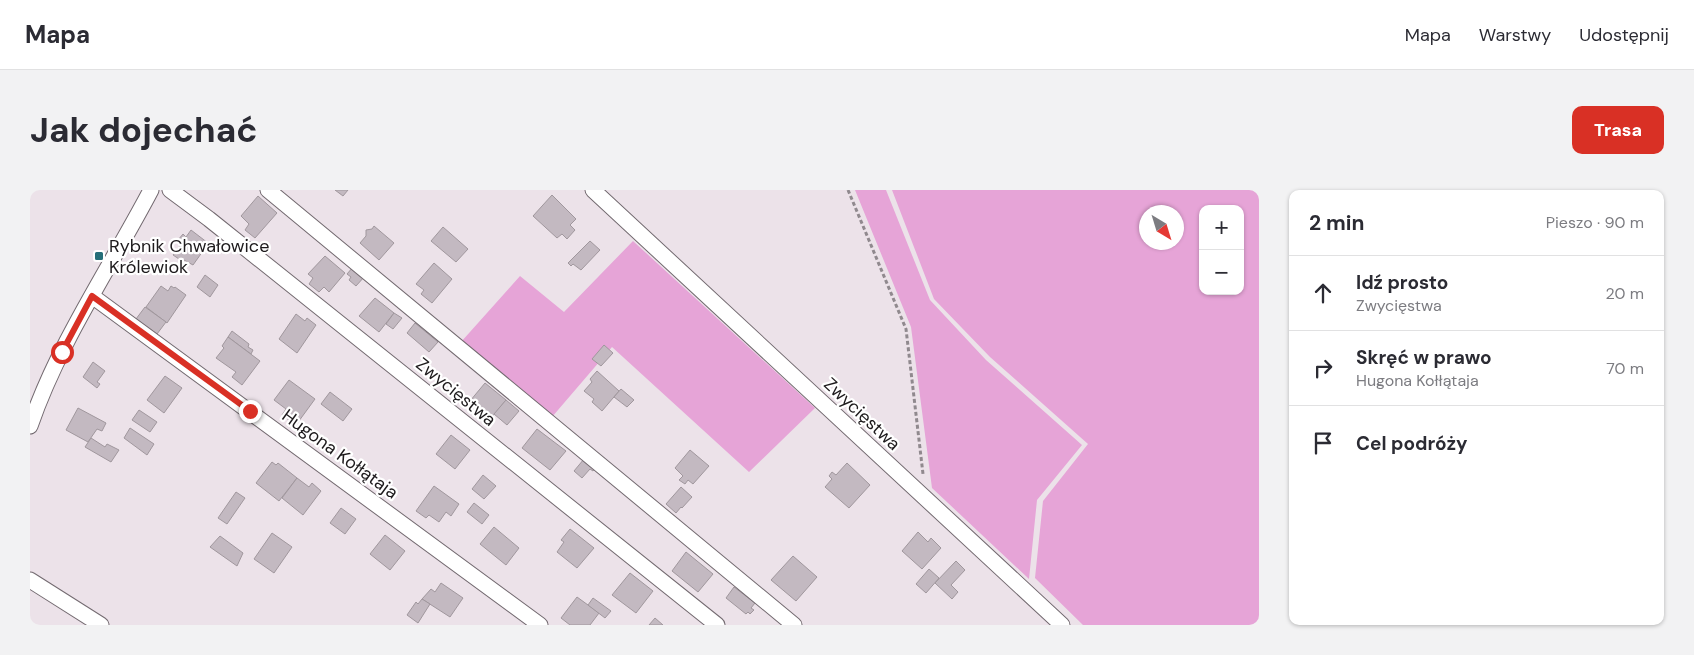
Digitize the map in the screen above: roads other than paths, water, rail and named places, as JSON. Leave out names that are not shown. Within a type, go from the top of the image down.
[{"type":"street","points":[[30,426],[48,380],[92,296],[152,190]]},
{"type":"street","name":"Zwycięstwa","points":[[170,190],[217,225],[717,625]]},
{"type":"street","name":"Zwycięstwa","points":[[268,190],[794,625]]},
{"type":"street","name":"Zwycięstwa","points":[[593,190],[1062,625]]},
{"type":"street","name":"Hugona Kołłątaja","points":[[92,296],[540,625]]},
{"type":"street","points":[[30,580],[101,625]]},
{"type":"place","name":"Rybnik Chwałowice Królewiok","points":[[99,256]]}]
